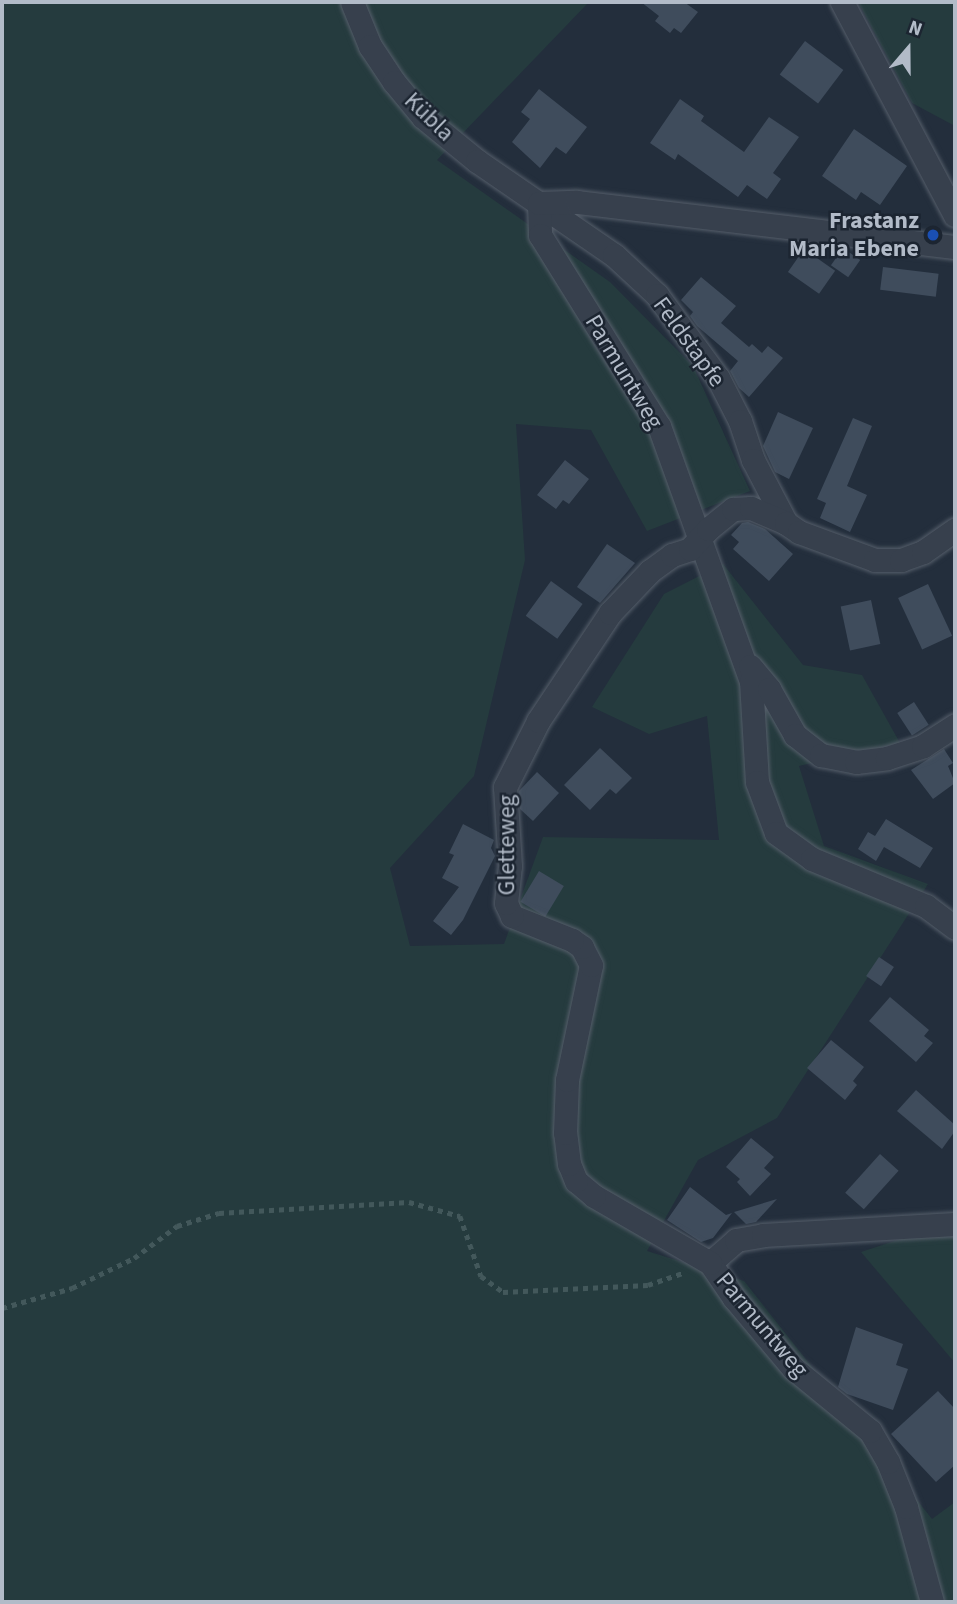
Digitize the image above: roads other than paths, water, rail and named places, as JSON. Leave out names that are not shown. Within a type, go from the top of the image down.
[{"type":"street","name":"Kübla","points":[[352,2],[370,46],[423,117],[477,161],[539,203]]},
{"type":"street","points":[[842,2],[955,215]]},
{"type":"street","points":[[539,203],[577,202],[955,247]]},
{"type":"street","name":"Feldstapfe","points":[[539,203],[614,255],[657,295],[689,335],[718,378],[740,421],[753,460],[786,523]]},
{"type":"street","name":"Parmuntweg","points":[[539,203],[540,234],[659,426],[751,681],[757,782],[776,832],[812,859],[926,906],[955,928]]},
{"type":"street","points":[[699,538],[733,509],[751,508],[786,523],[799,532],[875,560],[901,560],[923,552],[955,530]]},
{"type":"street","name":"Gletteweg","points":[[699,538],[690,548],[673,555],[629,590],[602,624],[538,721],[505,787],[510,866],[506,904],[512,916],[572,940],[582,947],[591,965],[567,1080],[565,1133],[569,1164],[576,1181],[594,1196],[710,1263]]},
{"type":"street","points":[[742,656],[769,689],[796,735],[821,755],[856,762],[887,758],[923,746],[955,725]]},
{"type":"street","name":"Parmuntweg","points":[[932,1602],[906,1507],[888,1462],[870,1431],[793,1368],[734,1298],[710,1263],[736,1240],[763,1235],[955,1224]]},
{"type":"place","name":"Frastanz Maria Ebene","points":[[933,235]]}]
